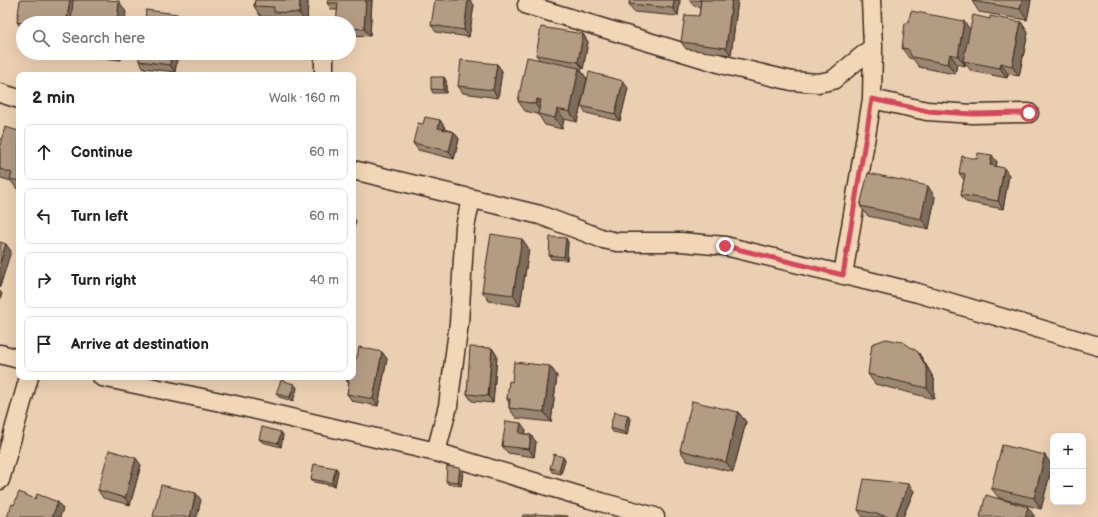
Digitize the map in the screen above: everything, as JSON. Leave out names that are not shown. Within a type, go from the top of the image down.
[{"type":"street","points":[[843,275],[872,99],[873,47],[871,0]]},
{"type":"street","points":[[527,5],[725,65],[792,81],[818,83],[833,80],[873,47]]},
{"type":"street","points":[[324,60],[324,72]]},
{"type":"street","points":[[0,93],[16,98]]},
{"type":"street","points":[[872,99],[927,111],[973,114],[1029,113]]},
{"type":"street","points":[[356,171],[540,215],[603,239],[617,242],[681,242],[725,246],[918,293],[1098,346]]},
{"type":"street","points":[[436,452],[448,406],[463,277],[465,227],[471,199]]},
{"type":"street","points":[[0,354],[16,358]]},
{"type":"street","points":[[0,480],[28,380]]},
{"type":"street","points":[[116,380],[235,405],[436,452],[590,499],[655,517]]},
{"type":"building","points":[[20,0],[70,0],[67,16],[18,16]]},
{"type":"building","points":[[73,0],[119,1],[118,16],[72,16]]},
{"type":"building","points":[[255,0],[300,0],[299,13],[274,12],[274,7],[254,6]]},
{"type":"building","points":[[328,0],[366,0],[364,29],[356,28],[356,16],[337,16],[338,3],[327,3]]},
{"type":"building","points":[[435,0],[468,0],[464,30],[431,25]]},
{"type":"building","points":[[630,0],[674,0],[673,8],[629,4]]},
{"type":"building","points":[[701,0],[732,0],[726,48],[681,42],[685,15],[699,16]]},
{"type":"building","points":[[972,0],[1022,0],[1020,9]]},
{"type":"building","points":[[146,10],[177,14],[177,16],[146,16]]},
{"type":"building","points":[[911,11],[964,21],[958,56],[950,54],[948,64],[912,57],[908,49],[902,48],[905,23],[908,23]]},
{"type":"building","points":[[973,15],[990,19],[990,16],[1021,22],[1012,66],[1001,63],[1000,68],[963,61]]},
{"type":"building","points":[[541,27],[583,34],[578,62],[536,55]]},
{"type":"building","points":[[527,57],[579,68],[570,112],[557,109],[555,118],[538,114],[541,100],[537,99],[535,104],[518,101]]},
{"type":"building","points":[[139,60],[171,60],[170,65]]},
{"type":"building","points":[[461,60],[497,64],[493,90],[458,86]]},
{"type":"building","points":[[589,72],[623,81],[615,114],[581,106]]},
{"type":"building","points":[[431,77],[444,77],[443,90],[431,89]]},
{"type":"building","points":[[425,117],[440,120],[438,128],[454,132],[449,151],[413,143],[418,123],[423,124]]},
{"type":"building","points":[[5,127],[16,130],[16,180],[10,179],[12,173],[0,169],[0,145]]},
{"type":"building","points":[[978,153],[992,155],[990,165],[1004,168],[998,201],[961,195],[965,174],[959,173],[962,156],[977,159]]},
{"type":"building","points":[[868,173],[928,186],[921,219],[860,206]]},
{"type":"building","points":[[491,234],[522,239],[513,295],[482,291]]},
{"type":"building","points":[[550,237],[566,238],[564,257],[549,255]]},
{"type":"building","points":[[0,242],[6,244],[0,263]]},
{"type":"building","points":[[886,339],[903,342],[918,352],[927,369],[927,388],[868,374],[872,344]]},
{"type":"building","points":[[359,347],[382,352],[373,399],[347,394],[349,381],[346,380],[356,380]]},
{"type":"building","points":[[470,347],[492,348],[488,396],[467,394]]},
{"type":"building","points":[[514,362],[550,366],[544,412],[509,408],[510,399],[507,399],[509,381],[512,382]]},
{"type":"building","points":[[281,380],[294,384],[290,397],[276,394]]},
{"type":"building","points":[[692,401],[738,412],[726,462],[680,450]]},
{"type":"building","points":[[614,412],[628,415],[624,432],[610,428]]},
{"type":"building","points":[[506,421],[521,423],[519,433],[531,435],[529,449],[502,446]]},
{"type":"building","points":[[262,427],[281,432],[278,443],[259,439]]},
{"type":"building","points":[[1002,445],[1045,455],[1034,498],[991,488]]},
{"type":"building","points":[[109,450],[136,458],[125,498],[98,490]]},
{"type":"building","points":[[554,454],[563,457],[559,470],[550,468]]},
{"type":"building","points":[[314,464],[336,468],[332,483],[311,479]]},
{"type":"building","points":[[447,466],[460,468],[458,482],[446,481]]},
{"type":"building","points":[[864,479],[909,484],[895,517],[858,510]]},
{"type":"building","points":[[161,485],[196,493],[190,517],[153,516]]},
{"type":"building","points":[[19,492],[35,499],[37,494],[58,502],[52,517],[7,517]]},
{"type":"building","points":[[986,495],[1028,507],[1025,517],[980,517]]},
{"type":"building","points":[[535,514],[568,517],[522,517],[523,515]]},
{"type":"route","points":[[725,246],[843,275],[872,99],[927,111],[973,114],[1029,113]]}]
